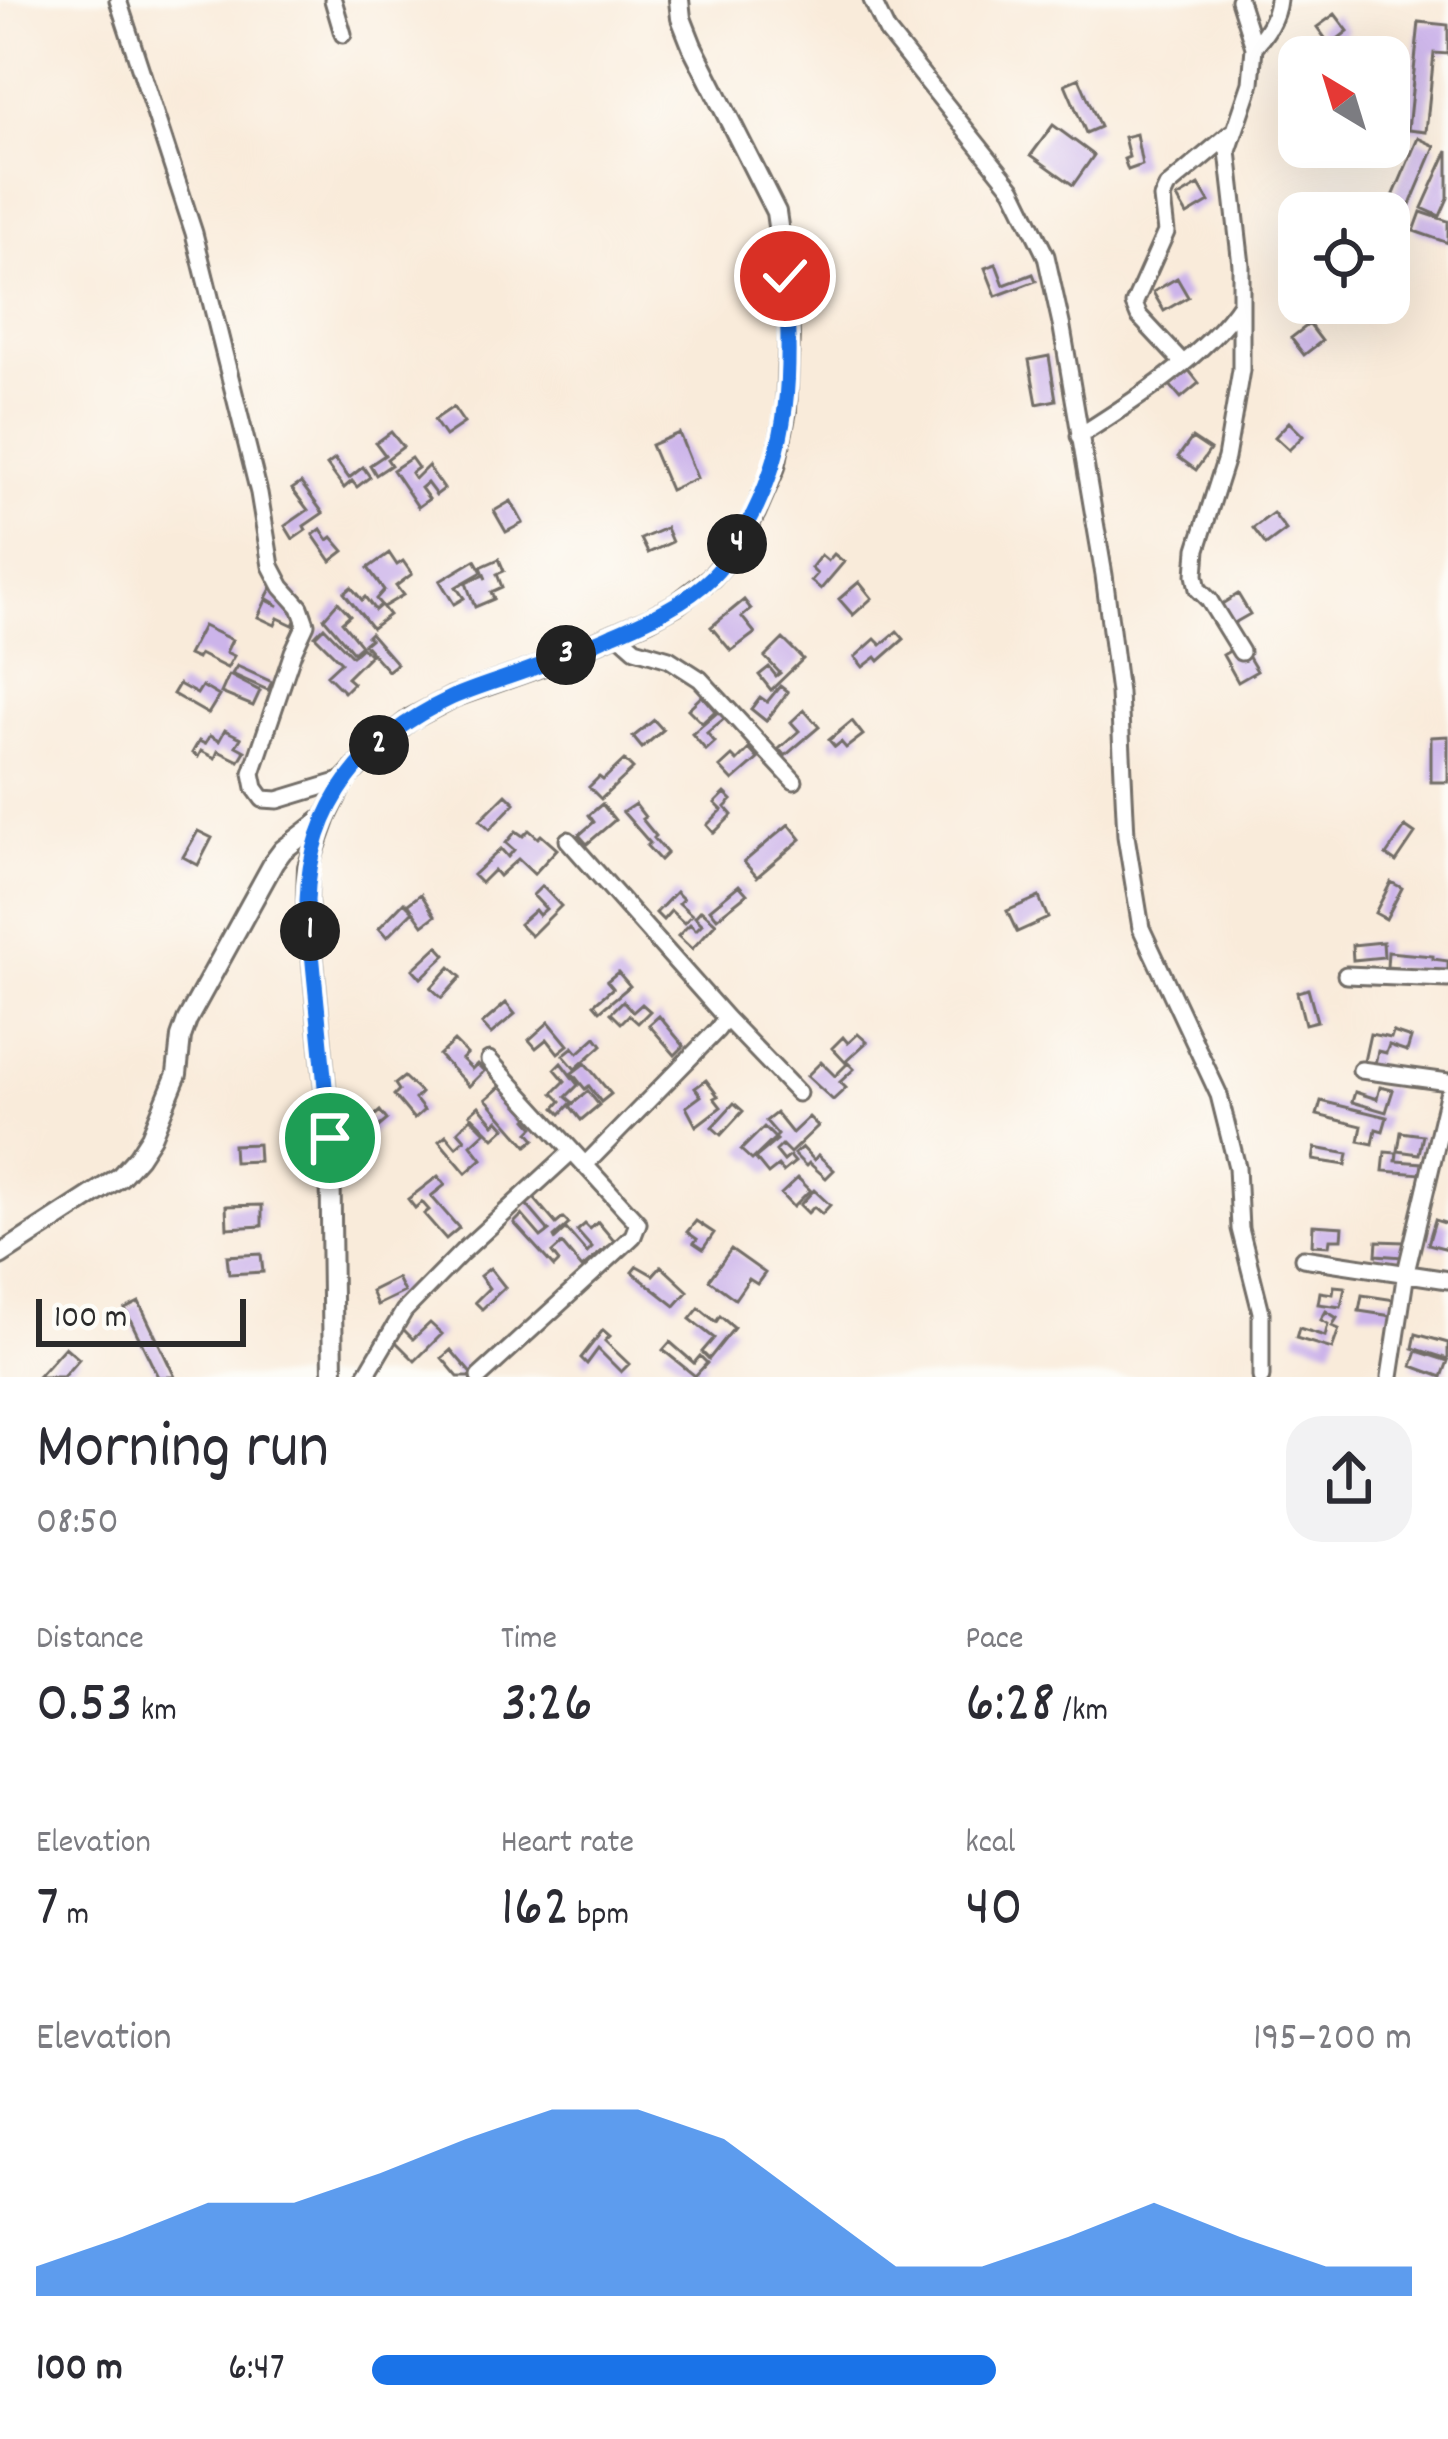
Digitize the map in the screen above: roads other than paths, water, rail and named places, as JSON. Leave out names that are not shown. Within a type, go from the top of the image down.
[{"type":"street","points":[[118,0],[194,233],[259,493],[271,566],[300,607],[306,624],[252,773],[255,788],[263,799],[278,800],[344,780]]},
{"type":"street","points":[[333,0],[344,34]]},
{"type":"street","points":[[334,1377],[330,1138],[307,901],[308,867],[326,817],[344,780],[383,740],[412,719],[453,697],[617,633],[677,604],[712,577],[732,554],[775,467],[786,411],[789,334],[776,212],[692,46],[680,0]]},
{"type":"street","points":[[872,0],[887,31],[1013,189],[1046,256],[1103,575],[1119,693],[1126,836],[1141,928],[1219,1095],[1238,1167],[1240,1229],[1261,1312],[1261,1377]]},
{"type":"street","points":[[1239,0],[1254,46],[1251,82],[1228,151],[1243,301],[1241,370],[1226,458],[1197,549],[1196,575],[1198,589],[1241,652]]},
{"type":"street","points":[[1254,46],[1267,31],[1277,0]]},
{"type":"street","points":[[1182,362],[1139,316],[1134,304],[1166,232],[1162,198],[1167,187],[1233,131]]},
{"type":"street","points":[[1078,436],[1148,392],[1230,320],[1243,301]]},
{"type":"street","points":[[617,633],[635,649],[669,658],[700,679],[794,781]]},
{"type":"street","points":[[0,1255],[120,1177],[137,1157],[151,1137],[177,1074],[181,1037],[206,982],[274,862],[326,817]]},
{"type":"street","points":[[568,839],[798,1093]]},
{"type":"street","points":[[1346,975],[1448,979]]},
{"type":"street","points":[[585,1165],[726,1018]]},
{"type":"street","points":[[479,1377],[633,1236],[638,1222],[489,1060]]},
{"type":"street","points":[[1360,1070],[1448,1082]]},
{"type":"street","points":[[1390,1377],[1406,1271],[1448,1095]]},
{"type":"street","points":[[365,1377],[404,1311],[572,1151]]},
{"type":"street","points":[[1303,1258],[1448,1280]]}]
